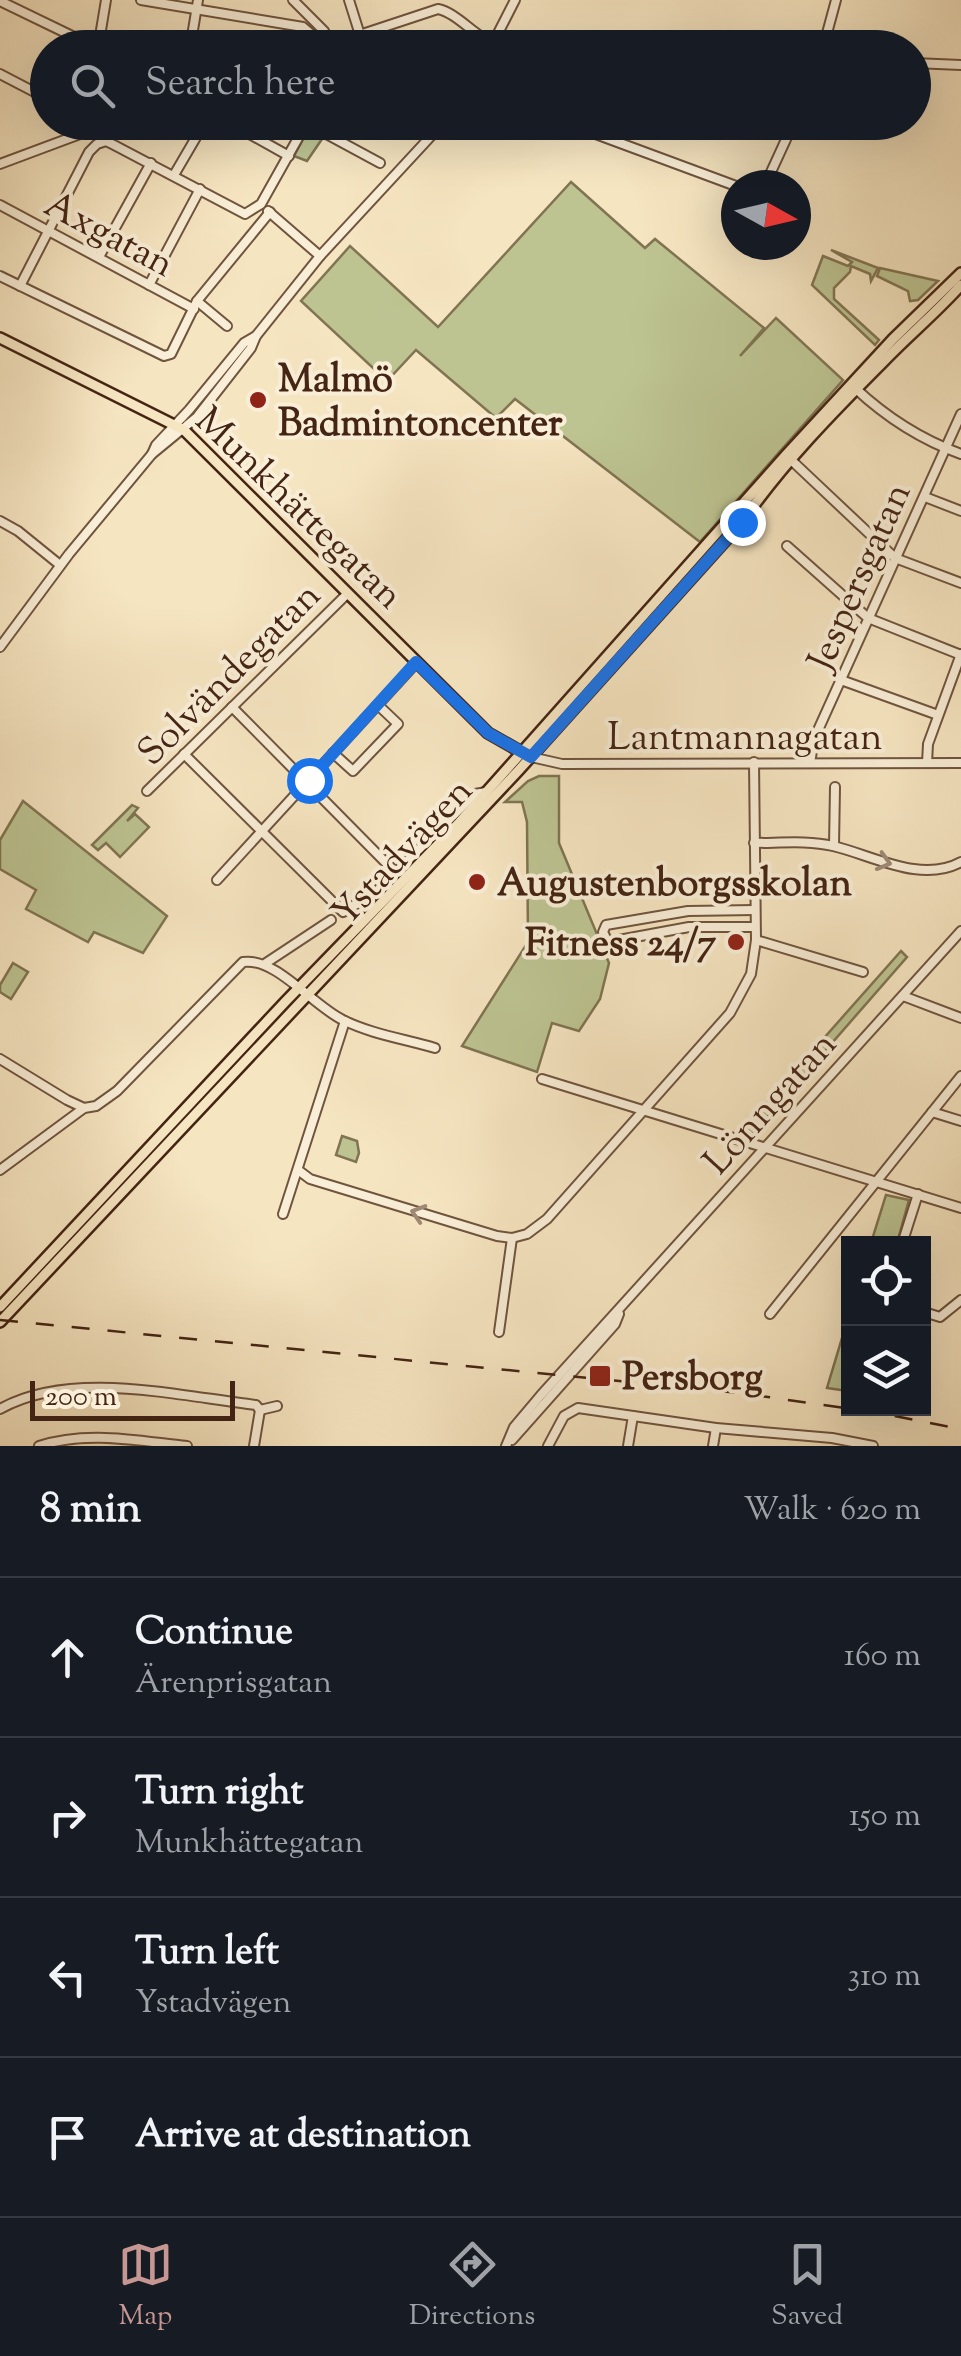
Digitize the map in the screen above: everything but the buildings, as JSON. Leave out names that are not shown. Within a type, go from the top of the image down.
[{"type":"main road","name":"Ystadvägen","points":[[0,1306],[526,755],[788,457],[961,274]]},
{"type":"main road","name":"Ystadvägen","points":[[854,387],[961,286]]},
{"type":"main road","name":"Munkhättegatan","points":[[0,338],[179,428],[488,733],[526,755]]},
{"type":"main road","name":"Ystadvägen","points":[[0,1322],[486,792],[526,755]]},
{"type":"street","points":[[101,30],[106,0]]},
{"type":"street","points":[[141,0],[197,5],[305,30]]},
{"type":"street","points":[[293,0],[323,30]]},
{"type":"street","points":[[349,0],[358,30]]},
{"type":"street","points":[[446,0],[446,10]]},
{"type":"street","points":[[500,30],[515,0]]},
{"type":"street","points":[[828,30],[836,0]]},
{"type":"street","points":[[0,1],[60,30]]},
{"type":"street","points":[[193,30],[197,5]]},
{"type":"street","points":[[375,30],[438,9],[446,10],[470,30]]},
{"type":"street","points":[[931,64],[961,65]]},
{"type":"street","points":[[0,74],[30,89]]},
{"type":"street","points":[[0,164],[56,140]]},
{"type":"street","points":[[174,175],[194,140]]},
{"type":"street","points":[[260,140],[289,156]]},
{"type":"street","points":[[245,214],[261,204],[297,140]]},
{"type":"street","points":[[337,140],[380,163]]},
{"type":"street","points":[[0,647],[156,444],[179,428],[244,343],[256,336],[320,256],[427,140]]},
{"type":"street","points":[[613,140],[721,180]]},
{"type":"street","points":[[775,170],[787,140]]},
{"type":"street","points":[[20,286],[89,152],[106,141],[152,162],[260,223]]},
{"type":"street","points":[[98,257],[152,162]]},
{"type":"street","points":[[149,285],[200,190]]},
{"type":"street","points":[[261,204],[320,256]]},
{"type":"street","name":"Axgatan","points":[[0,205],[149,285],[196,305],[227,326]]},
{"type":"street","points":[[0,276],[160,355],[171,354],[196,305],[270,212]]},
{"type":"street","points":[[854,387],[893,419],[961,454]]},
{"type":"street","name":"Jespersgatan","points":[[810,762],[814,740],[961,414]]},
{"type":"street","points":[[788,457],[895,558],[961,583]]},
{"type":"street","points":[[925,498],[961,511]]},
{"type":"street","points":[[0,521],[60,565]]},
{"type":"street","points":[[787,546],[868,618],[961,654],[928,744],[927,763]]},
{"type":"street","name":"Solvändegatan","points":[[147,791],[347,594]]},
{"type":"street","points":[[217,880],[416,662]]},
{"type":"street","points":[[841,680],[938,715]]},
{"type":"street","points":[[333,754],[353,770],[398,724],[378,705]]},
{"type":"street","points":[[232,707],[396,873]]},
{"type":"street","points":[[184,754],[262,831]]},
{"type":"street","name":"Lantmannagatan","points":[[526,755],[562,764],[961,763]]},
{"type":"street","points":[[298,1170],[324,1184],[487,1234],[512,1238],[526,1234],[546,1219],[730,1013],[751,974],[756,940],[754,762]]},
{"type":"street","points":[[834,846],[836,787]]},
{"type":"street","name":"Ystadvägen","points":[[262,831],[344,912],[375,892],[475,794],[486,792]]},
{"type":"street","points":[[754,843],[834,846],[904,868],[950,868],[961,862]]},
{"type":"street","points":[[755,910],[659,914],[606,925],[603,932],[608,942],[688,927],[755,928]]},
{"type":"street","points":[[266,964],[330,920]]},
{"type":"street","name":"Lönngatan","points":[[508,1444],[765,1147],[961,931]]},
{"type":"street","points":[[756,940],[863,972]]},
{"type":"street","points":[[0,1170],[84,1108],[96,1106],[116,1091],[243,962],[266,964],[345,1021],[434,1048]]},
{"type":"street","points":[[903,996],[961,1018]]},
{"type":"street","points":[[283,1214],[345,1021]]},
{"type":"street","points":[[0,1059],[84,1108]]},
{"type":"street","points":[[0,1073],[10,1066]]},
{"type":"street","points":[[770,1314],[961,1076]]},
{"type":"street","points":[[542,1079],[961,1208]]},
{"type":"street","points":[[932,1112],[961,1120]]},
{"type":"street","points":[[905,1236],[918,1194]]},
{"type":"street","points":[[499,1332],[512,1238]]},
{"type":"street","points":[[931,1314],[940,1317],[961,1300]]},
{"type":"street","points":[[0,1409],[40,1392],[78,1387],[256,1405],[260,1410],[254,1446]]},
{"type":"street","points":[[260,1410],[277,1406]]},
{"type":"street","points":[[548,1446],[564,1416],[584,1408],[873,1446]]},
{"type":"street","points":[[628,1446],[632,1416]]},
{"type":"street","points":[[713,1446],[716,1428]]},
{"type":"street","points":[[798,1446],[800,1434]]},
{"type":"street","points":[[40,1446],[91,1437],[186,1446]]},
{"type":"green space","points":[[303,140],[321,140],[307,161],[294,156]]},
{"type":"green space","points":[[571,182],[645,248],[655,239],[764,328],[740,356],[776,318],[843,380],[700,542],[515,399],[496,418],[416,350],[387,381],[301,301],[350,246],[438,327]]},
{"type":"green space","points":[[831,250],[878,268],[871,281],[870,274],[851,266],[834,288],[834,299],[879,340],[875,345],[812,285],[823,256],[848,266],[852,262]]},
{"type":"green space","points":[[880,268],[938,281],[918,300],[910,301],[908,291],[877,276]]},
{"type":"green space","points":[[539,776],[559,776],[559,843],[609,963],[600,999],[579,1031],[552,1023],[537,1072],[462,1046],[528,942],[527,822],[522,802],[505,802]]},
{"type":"green space","points":[[23,801],[167,916],[143,953],[94,932],[88,942],[26,909],[36,890],[0,869],[0,840]]},
{"type":"green space","points":[[132,805],[138,808],[127,821],[135,814],[149,827],[120,857],[106,843],[98,850],[92,845]]},
{"type":"green space","points":[[901,951],[907,957],[750,1137],[739,1134]]},
{"type":"green space","points":[[13,963],[28,972],[11,999],[0,992],[0,985]]},
{"type":"green space","points":[[342,1136],[357,1141],[356,1162],[336,1155]]},
{"type":"green space","points":[[886,1195],[909,1200],[899,1236],[873,1236]]},
{"type":"green space","points":[[841,1341],[841,1390],[827,1388]]},
{"type":"railway","points":[[0,1320],[740,1393],[961,1429]]},
{"type":"place","name":"Malmö Badmintoncenter","points":[[258,400]]},
{"type":"place","name":"Augustenborgsskolan","points":[[477,882]]},
{"type":"place","name":"Fitness 24/7","points":[[736,942]]},
{"type":"place","name":"Persborg","points":[[600,1376]]},
{"type":"route","points":[[309,780],[416,662],[488,733],[531,757],[742,522]]}]
